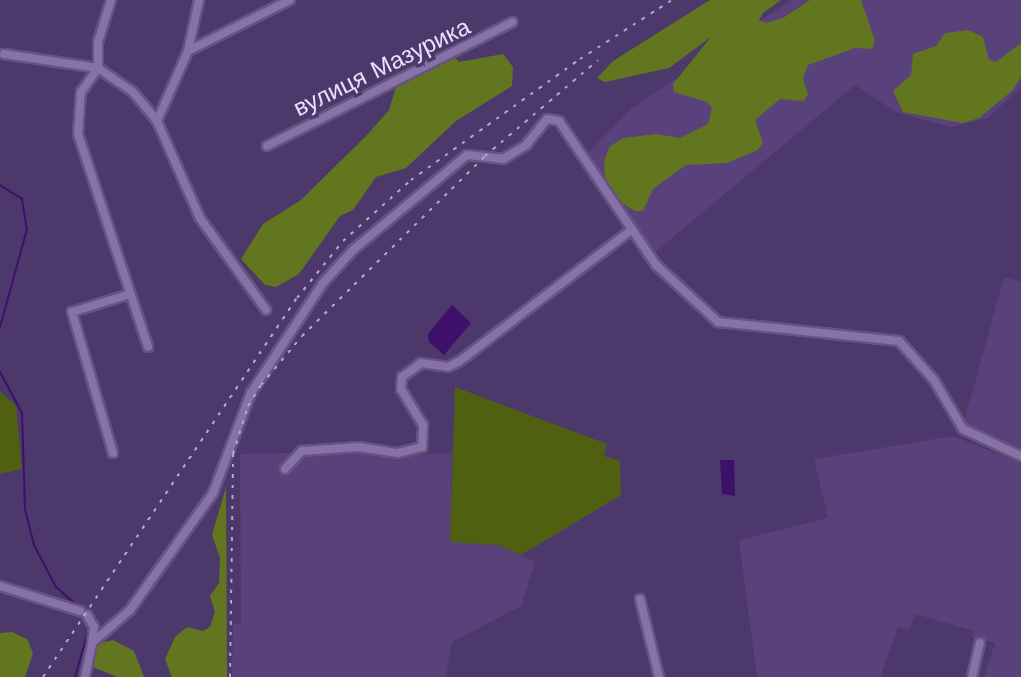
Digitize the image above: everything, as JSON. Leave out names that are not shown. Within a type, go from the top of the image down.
[{"type":"street","points":[[111,0],[99,43],[98,68],[81,92],[79,135],[148,347]]},
{"type":"street","points":[[157,121],[188,51],[199,0]]},
{"type":"street","points":[[188,51],[290,0]]},
{"type":"street","name":"вулиця Мазурика","points":[[267,146],[513,22]]},
{"type":"street","points":[[4,54],[98,68],[133,92],[157,121],[200,218],[266,310]]},
{"type":"street","points":[[92,643],[130,610],[214,493],[251,393],[310,300],[353,250],[467,155],[503,159],[514,154],[547,118],[555,117],[656,265],[718,322],[899,341],[934,380],[962,429],[1021,456]]},
{"type":"street","points":[[285,469],[302,451],[359,447],[398,453],[422,447],[423,425],[401,389],[402,377],[421,363],[448,367],[460,361],[630,230]]},
{"type":"street","points":[[113,453],[72,312],[130,294]]},
{"type":"street","points":[[0,586],[84,613],[94,627],[85,677]]},
{"type":"street","points":[[640,599],[659,677]]},
{"type":"street","points":[[972,677],[980,643]]},
{"type":"shaded area","points":[[791,0],[1021,0],[1021,87],[988,118],[951,127],[896,112],[855,85],[654,253],[585,156],[631,109]]},
{"type":"shaded area","points":[[1004,277],[1021,282],[1021,451],[963,426]]},
{"type":"shaded area","points":[[452,305],[471,323],[444,355],[429,342],[428,334]]},
{"type":"shaded area","points":[[953,436],[1021,463],[1021,677],[984,677],[995,643],[972,637],[974,631],[915,614],[910,629],[898,627],[880,677],[757,677],[739,540],[828,518],[814,459]]},
{"type":"shaded area","points":[[361,451],[377,457],[452,453],[450,541],[498,545],[535,562],[521,606],[452,642],[446,677],[232,677],[233,624],[241,623],[240,454]]},
{"type":"shaded area","points":[[720,460],[734,460],[735,496],[722,494]]},
{"type":"green space","points":[[710,0],[781,0],[763,13],[759,20],[766,23],[783,18],[810,0],[861,0],[875,41],[872,49],[855,48],[808,65],[803,79],[808,94],[804,101],[780,99],[755,120],[763,143],[758,150],[727,163],[686,165],[653,189],[643,211],[635,211],[606,193],[604,161],[610,146],[624,138],[656,134],[680,138],[708,124],[712,108],[707,102],[674,92],[673,84],[711,37],[669,68],[605,82],[597,78],[613,61]]},
{"type":"green space","points":[[968,30],[983,37],[989,60],[996,62],[1021,43],[1021,77],[1012,91],[979,118],[963,123],[903,112],[893,91],[911,75],[913,54],[936,46],[945,33]]},
{"type":"green space","points":[[452,54],[459,62],[503,54],[513,67],[512,86],[456,121],[406,168],[376,177],[353,210],[340,216],[299,274],[276,287],[265,285],[241,259],[263,224],[301,200],[368,134],[389,110],[398,81]]},
{"type":"green space","points":[[455,387],[607,444],[604,456],[620,461],[621,495],[521,555],[498,545],[450,542]]},
{"type":"green space","points":[[0,391],[16,406],[22,469],[0,474]]},
{"type":"green space","points":[[226,487],[227,677],[172,677],[165,659],[175,637],[187,627],[203,631],[210,627],[215,612],[210,596],[219,583],[220,558],[212,535]]},
{"type":"green space","points":[[12,632],[27,639],[33,653],[25,677],[0,677],[0,633]]},
{"type":"green space","points":[[113,640],[134,651],[144,677],[117,677],[91,666],[97,644]]},
{"type":"waterway","points":[[0,185],[22,199],[27,229],[0,327]]},
{"type":"waterway","points":[[0,372],[22,413],[25,509],[34,545],[56,587],[78,606]]},
{"type":"waterway","points":[[75,677],[90,625]]},
{"type":"railway","points":[[43,677],[297,298],[343,241],[411,180],[580,59],[672,0]]},
{"type":"railway","points":[[230,677],[233,454],[248,406],[261,385],[302,336],[485,156],[598,60]]}]
